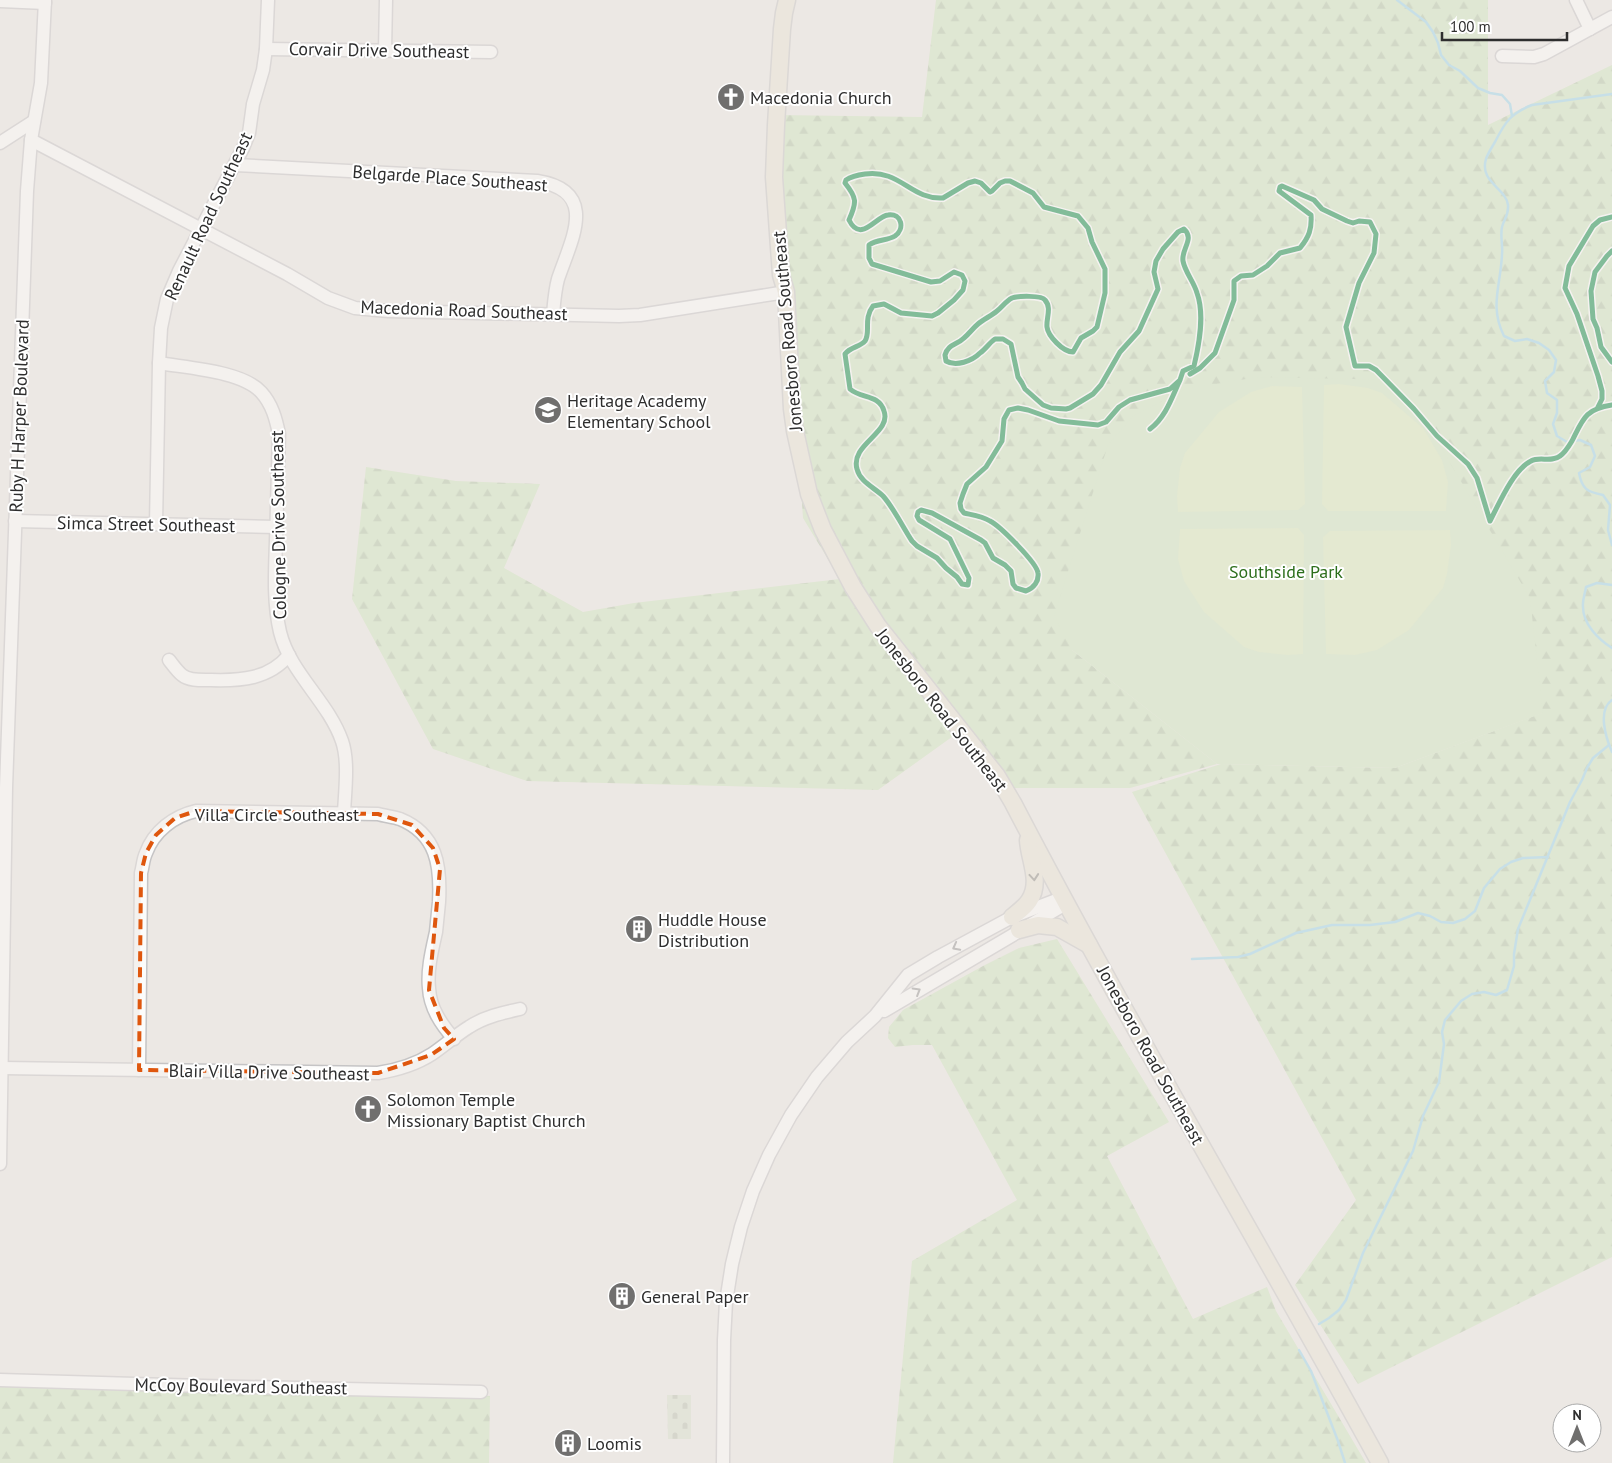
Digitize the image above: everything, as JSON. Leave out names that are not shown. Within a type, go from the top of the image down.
[{"type":"main road","name":"Jonesboro Road Southeast","points":[[787,0],[782,29],[774,177],[781,275],[786,292],[792,409],[795,431],[809,494],[823,530],[853,587],[878,626],[997,776],[1201,1146],[1380,1463]]},
{"type":"main road","points":[[1027,830],[1029,854],[1036,880],[1034,891],[1016,923],[1057,927],[1090,946]]},
{"type":"street","name":"Renault Road Southeast","points":[[156,524],[159,364],[161,328],[167,299],[179,271],[249,133],[253,104],[263,70],[266,49],[268,0]]},
{"type":"street","points":[[385,51],[386,0]]},
{"type":"street","points":[[1576,0],[1590,29]]},
{"type":"street","points":[[0,1],[45,2]]},
{"type":"street","name":"Ruby H Harper Boulevard","points":[[0,1164],[6,788],[27,191],[31,140],[41,83],[45,2]]},
{"type":"street","points":[[1502,56],[1534,57],[1544,54],[1612,17]]},
{"type":"street","name":"Corvair Drive Southeast","points":[[266,49],[491,52]]},
{"type":"street","points":[[0,143],[34,121]]},
{"type":"street","name":"Macedonia Road Southeast","points":[[31,140],[287,274],[328,298],[355,308],[388,311],[619,316],[640,315],[786,292]]},
{"type":"street","name":"Belgarde Place Southeast","points":[[234,165],[537,181],[560,187],[572,200],[577,218],[572,244],[557,282],[552,314]]},
{"type":"street","name":"Cologne Drive Southeast","points":[[159,364],[234,376],[253,385],[260,391],[266,397],[275,415],[279,434],[275,582],[276,610],[280,634],[289,655],[333,722],[341,739],[346,772],[344,813]]},
{"type":"street","name":"Simca Street Southeast","points":[[15,521],[276,527]]},
{"type":"street","points":[[169,660],[182,676],[196,680],[234,681],[260,676],[271,670],[289,655]]},
{"type":"street","name":"Villa Circle Southeast","points":[[139,1070],[141,873],[146,853],[156,835],[175,818],[196,811],[378,814],[399,819],[412,825],[424,834],[433,848],[440,869],[436,928],[429,972],[429,990],[437,1016],[444,1028],[454,1038]]},
{"type":"street","points":[[724,1463],[724,1340],[726,1302],[732,1264],[741,1227],[753,1191],[783,1129],[812,1085],[847,1042],[875,1016],[908,975],[975,936],[1016,923],[1066,900]]},
{"type":"street","points":[[875,1016],[983,951],[1016,923]]},
{"type":"street","points":[[975,936],[983,951]]},
{"type":"street","name":"Blair Villa Drive Southeast","points":[[2,1068],[378,1073],[416,1063],[482,1020],[520,1009]]},
{"type":"street","name":"McCoy Boulevard Southeast","points":[[0,1380],[481,1392]]},
{"type":"highlighted area","points":[[196,811],[378,814],[412,825],[433,848],[440,869],[429,990],[444,1028],[454,1039],[431,1055],[378,1073],[139,1070],[141,873],[146,853],[156,835],[175,818]]},
{"type":"green space","points":[[936,0],[1488,0],[1488,125],[1612,65],[1612,1257],[1358,1384],[1295,1285],[1356,1200],[1132,792],[1221,764],[1395,768],[1542,713],[1072,650],[1217,764],[1130,788],[999,788],[963,729],[878,790],[527,781],[433,749],[352,599],[366,467],[456,481],[540,484],[504,568],[583,612],[634,603],[840,579],[803,518],[776,115],[922,117]]},
{"type":"green space","name":"Southside Park","points":[[1258,377],[1401,380],[1530,598],[1543,713],[1395,768],[1217,764],[1072,650],[1054,616],[1108,445],[1133,416],[1186,389]]},
{"type":"green space","points":[[1339,384],[1368,388],[1382,393],[1423,428],[1442,460],[1448,482],[1446,511],[1328,511],[1322,504],[1324,385]]},
{"type":"green space","points":[[1272,386],[1302,387],[1305,504],[1298,510],[1178,512],[1177,496],[1180,468],[1185,453],[1219,412],[1251,392]]},
{"type":"green space","points":[[1298,528],[1304,535],[1303,654],[1288,655],[1259,652],[1244,647],[1204,612],[1184,581],[1178,559],[1180,529]]},
{"type":"green space","points":[[1450,530],[1451,545],[1443,588],[1409,630],[1377,650],[1355,655],[1326,654],[1323,537],[1330,531]]},
{"type":"green space","points":[[1057,939],[1169,1122],[1107,1156],[1193,1319],[1267,1287],[1276,1311],[1366,1463],[893,1463],[912,1261],[1017,1200],[932,1045],[895,1047],[888,1038],[889,1027],[903,1010],[983,966],[1019,948]]},
{"type":"green space","points":[[0,1379],[490,1396],[489,1463],[0,1463]]},
{"type":"green space","points":[[667,1395],[691,1395],[691,1439],[668,1439]]},
{"type":"waterway","points":[[1397,0],[1426,22],[1433,32],[1441,55],[1449,65],[1460,71],[1478,88],[1502,95],[1510,104],[1512,116]]},
{"type":"waterway","points":[[1612,94],[1532,105],[1519,111],[1509,119],[1502,129],[1486,159],[1485,167],[1489,179],[1503,194],[1508,205],[1501,230],[1502,254],[1497,295],[1497,315],[1500,325],[1504,336],[1515,341],[1527,339],[1539,343],[1549,350],[1556,360],[1554,372],[1545,381],[1547,393],[1557,400],[1557,413],[1553,424],[1557,436],[1567,442],[1580,440],[1591,445],[1595,456],[1590,467],[1579,473],[1586,489],[1603,495],[1610,505],[1608,530],[1612,545]]},
{"type":"waterway","points":[[1612,585],[1597,583],[1586,587],[1583,600],[1584,613],[1588,625],[1597,636],[1612,648]]},
{"type":"waterway","points":[[1612,700],[1607,705],[1604,717],[1605,732],[1612,752]]},
{"type":"waterway","points":[[1319,1324],[1339,1310],[1346,1300],[1363,1253],[1413,1151],[1423,1116],[1439,1082],[1444,1044],[1442,1032],[1445,1020],[1461,1001],[1472,994],[1484,992],[1496,995],[1507,990],[1514,966],[1518,929],[1570,802],[1593,758],[1609,745]]},
{"type":"waterway","points":[[1192,959],[1238,957],[1250,954],[1296,933],[1332,925],[1370,925],[1395,922],[1418,913],[1430,916],[1441,922],[1453,923],[1465,919],[1475,911],[1484,888],[1500,869],[1511,862],[1523,858],[1548,857]]},
{"type":"waterway","points":[[1299,1350],[1311,1371],[1345,1463]]},
{"type":"cycle path","points":[[1150,429],[1164,413],[1180,380],[1170,389],[1130,400],[1119,407],[1106,422],[1098,425],[1059,421],[1018,408],[1009,410],[1004,419],[1002,441],[986,467],[967,484],[960,503],[961,509],[964,513],[987,519],[1002,530],[1031,561],[1038,573],[1038,579],[1029,590],[1016,588],[1013,584],[1011,571],[993,558],[985,543],[932,513],[921,510],[917,516],[919,520],[950,539],[969,578],[968,585],[962,584],[937,558],[912,541],[883,496],[861,478],[856,460],[859,452],[882,426],[885,419],[884,411],[882,406],[874,399],[850,389],[845,354],[865,341],[867,337],[868,316],[873,306],[884,304],[901,313],[932,316],[954,300],[963,290],[965,281],[962,275],[954,272],[940,281],[931,282],[872,264],[869,258],[869,245],[895,236],[900,229],[900,222],[896,216],[888,215],[883,216],[863,229],[854,227],[849,220],[853,209],[854,197],[845,183],[846,180],[857,175],[877,174],[897,180],[922,194],[943,198],[968,183],[975,181],[981,183],[990,192],[1000,183],[1010,181],[1033,193],[1044,207],[1078,216],[1088,228],[1092,242],[1105,269],[1105,293],[1097,327],[1081,338],[1073,352],[1069,351],[1057,343],[1048,331],[1048,306],[1045,300],[1035,297],[1015,297],[950,347],[945,355],[946,361],[950,363],[968,361],[977,356],[995,339],[1003,339],[1011,344],[1018,377],[1025,389],[1043,405],[1051,408],[1070,408],[1093,394],[1101,385],[1120,352],[1139,331],[1158,289],[1154,272],[1156,261],[1163,249],[1178,232],[1184,229],[1188,240],[1183,261],[1197,293],[1201,320],[1194,366],[1183,371],[1180,380]]},
{"type":"cycle path","points":[[1190,374],[1200,368],[1215,353],[1234,300],[1234,281],[1241,276],[1253,275],[1267,266],[1280,253],[1300,248],[1308,236],[1311,215],[1279,191],[1282,186],[1314,200],[1322,209],[1347,221],[1353,223],[1359,221],[1370,222],[1376,234],[1374,253],[1359,283],[1346,327],[1355,366],[1369,366],[1376,370],[1437,436],[1468,464],[1477,478],[1490,521],[1512,479],[1524,465],[1534,460],[1553,459],[1560,456],[1564,453],[1582,421],[1590,412],[1612,405]]},
{"type":"cycle path","points":[[1598,407],[1602,399],[1598,376],[1577,314],[1565,288],[1569,266],[1593,226],[1600,220],[1612,217]]},
{"type":"cycle path","points":[[1612,251],[1595,272],[1591,291],[1593,319],[1601,347],[1612,362]]},
{"type":"place","name":"Macedonia Church","points":[[731,97]]},
{"type":"place","name":"Heritage Academy Elementary School","points":[[548,410]]},
{"type":"place","name":"Huddle House Distribution","points":[[639,929]]},
{"type":"place","name":"Solomon Temple Missionary Baptist Church","points":[[368,1109]]},
{"type":"place","name":"General Paper","points":[[622,1296]]},
{"type":"place","name":"Loomis","points":[[568,1443]]}]
